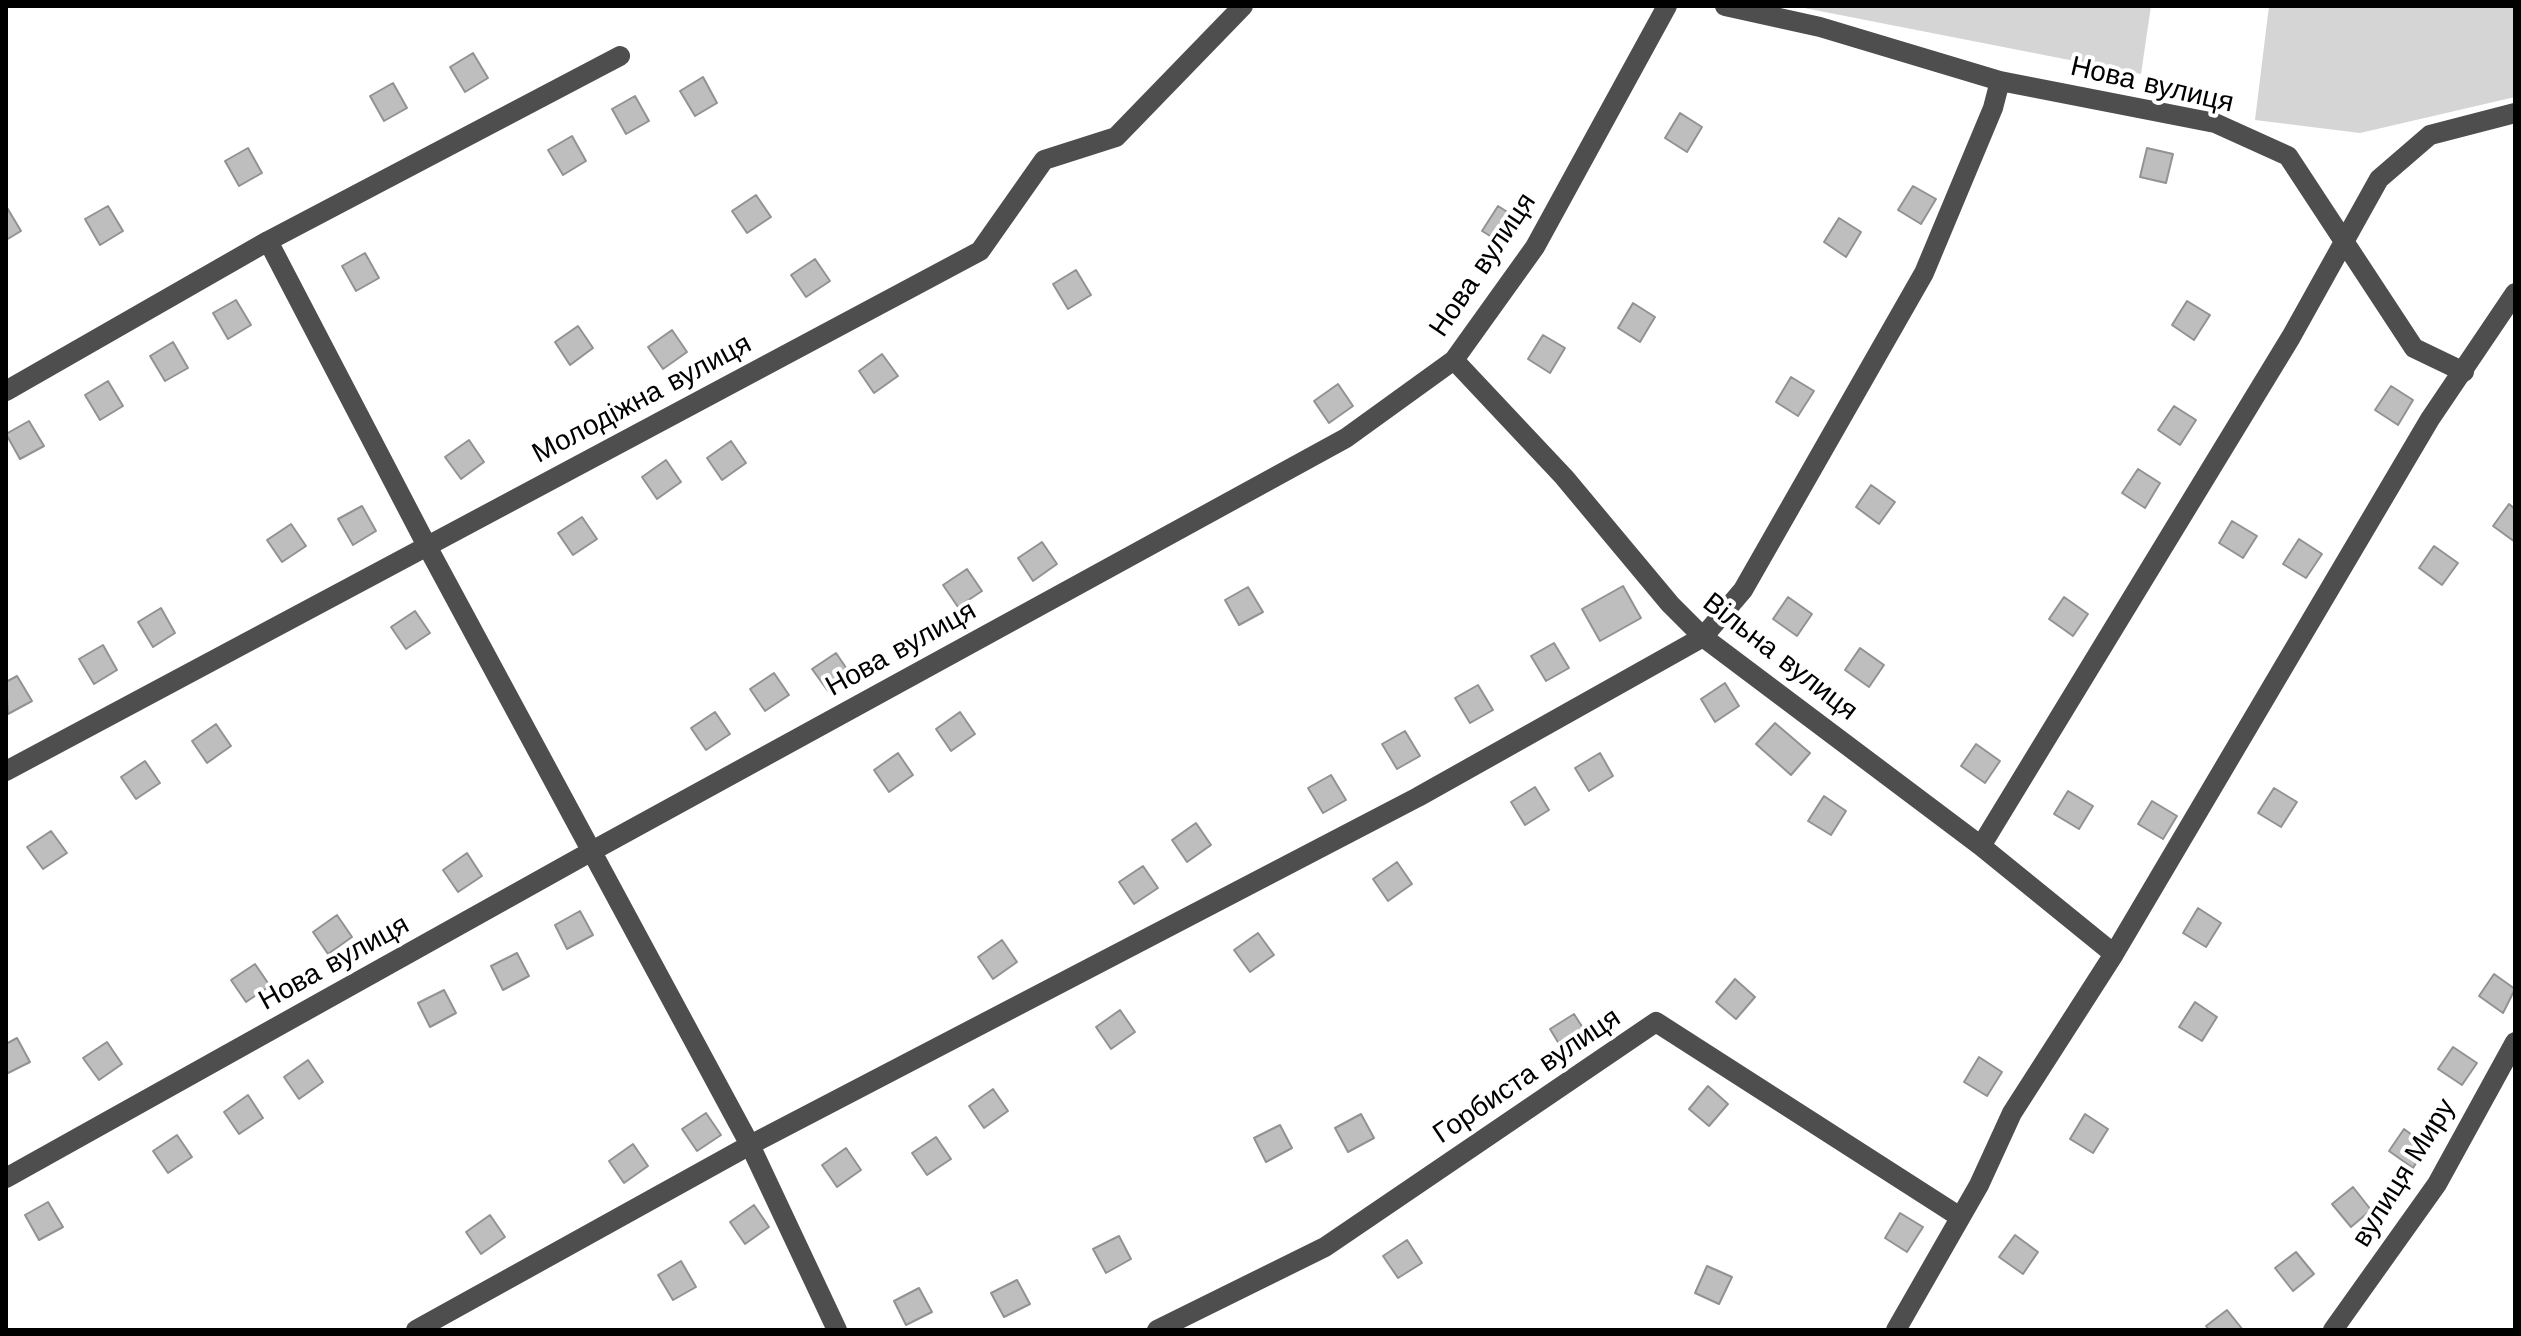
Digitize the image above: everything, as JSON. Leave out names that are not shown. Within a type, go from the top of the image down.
[{"type":"street","name":"Молодіжна вулиця","points":[[6,771],[980,251],[1044,160],[1116,137],[1243,6]]},
{"type":"street","name":"Нова вулиця","points":[[6,1178],[592,851],[1346,438],[1454,360],[1535,247],[1667,6]]},
{"type":"street","name":"Нова вулиця","points":[[1725,6],[1820,27],[2000,81],[2215,123],[2288,156],[2414,348],[2464,372]]},
{"type":"street","points":[[6,391],[268,241],[620,56]]},
{"type":"street","points":[[416,1330],[750,1145],[1418,797],[1703,637],[1743,590],[1924,273],[1993,108],[2000,81]]},
{"type":"street","points":[[1981,846],[2291,337],[2379,179],[2430,135],[2515,113]]},
{"type":"street","points":[[268,241],[427,546],[750,1145],[837,1330]]},
{"type":"street","points":[[1896,1330],[1960,1217],[2012,1113],[2114,954],[2430,419],[2515,293]]},
{"type":"street","name":"Вільна вулиця","points":[[1454,360],[1564,477],[1670,604],[1703,637],[1981,846],[2114,954]]},
{"type":"street","name":"Горбиста вулиця","points":[[1157,1330],[1325,1247],[1656,1022],[1960,1217]]},
{"type":"street","name":"вулиця Миру","points":[[2333,1330],[2437,1184],[2515,1042]]},
{"type":"shaded area","points":[[1794,6],[2151,6],[2141,74]]},
{"type":"shaded area","points":[[2269,6],[2515,6],[2515,97],[2360,133],[2255,120]]},
{"type":"building","points":[[473,53],[488,78],[465,92],[450,67]]},
{"type":"building","points":[[703,77],[717,103],[695,116],[680,91]]},
{"type":"building","points":[[393,83],[407,108],[384,121],[370,96]]},
{"type":"building","points":[[635,96],[649,121],[626,134],[612,109]]},
{"type":"building","points":[[1680,113],[1702,127],[1687,152],[1665,138]]},
{"type":"building","points":[[572,136],[586,161],[563,175],[548,150]]},
{"type":"building","points":[[248,148],[262,173],[239,186],[225,161]]},
{"type":"building","points":[[2147,148],[2173,154],[2166,183],[2140,177]]},
{"type":"building","points":[[1913,186],[1936,199],[1921,224],[1898,210]]},
{"type":"building","points":[[756,195],[771,217],[747,233],[732,211]]},
{"type":"building","points":[[6,206],[21,231],[6,240]]},
{"type":"building","points":[[108,206],[123,231],[100,245],[85,219]]},
{"type":"building","points":[[1498,206],[1520,220],[1505,245],[1482,231]]},
{"type":"building","points":[[1839,218],[1861,232],[1846,257],[1824,242]]},
{"type":"building","points":[[365,253],[379,278],[356,291],[342,266]]},
{"type":"building","points":[[815,259],[830,281],[806,297],[791,275]]},
{"type":"building","points":[[1076,270],[1091,295],[1068,309],[1053,284]]},
{"type":"building","points":[[236,300],[251,325],[228,339],[213,313]]},
{"type":"building","points":[[2187,301],[2210,315],[2194,340],[2172,325]]},
{"type":"building","points":[[1633,303],[1655,317],[1640,342],[1618,328]]},
{"type":"building","points":[[578,326],[593,348],[570,365],[555,342]]},
{"type":"building","points":[[672,330],[687,352],[663,369],[648,347]]},
{"type":"building","points":[[1543,335],[1565,348],[1550,373],[1528,359]]},
{"type":"building","points":[[173,342],[188,368],[165,381],[150,356]]},
{"type":"building","points":[[882,354],[898,376],[874,393],[859,371]]},
{"type":"building","points":[[1791,377],[1814,391],[1798,416],[1776,402]]},
{"type":"building","points":[[108,381],[123,406],[100,420],[85,395]]},
{"type":"building","points":[[1338,384],[1353,406],[1329,423],[1314,401]]},
{"type":"building","points":[[2391,386],[2413,400],[2398,425],[2375,410]]},
{"type":"building","points":[[2174,406],[2196,420],[2180,445],[2158,430]]},
{"type":"building","points":[[29,421],[44,446],[20,459],[6,434]]},
{"type":"building","points":[[469,440],[484,462],[461,479],[445,457]]},
{"type":"building","points":[[731,441],[746,463],[722,480],[707,458]]},
{"type":"building","points":[[666,460],[681,482],[657,499],[642,477]]},
{"type":"building","points":[[2138,469],[2160,483],[2145,508],[2122,493]]},
{"type":"building","points":[[1871,485],[1895,502],[1879,524],[1856,507]]},
{"type":"building","points":[[2509,504],[2515,509],[2515,542],[2493,526]]},
{"type":"building","points":[[362,506],[376,531],[353,545],[338,519]]},
{"type":"building","points":[[582,517],[597,539],[573,555],[558,533]]},
{"type":"building","points":[[2232,521],[2257,536],[2243,558],[2219,543]]},
{"type":"building","points":[[291,524],[306,546],[282,562],[267,540]]},
{"type":"building","points":[[2299,539],[2322,554],[2306,578],[2283,564]]},
{"type":"building","points":[[1042,542],[1057,564],[1033,581],[1018,558]]},
{"type":"building","points":[[2434,546],[2458,563],[2442,585],[2419,568]]},
{"type":"building","points":[[967,569],[982,591],[958,607],[943,585]]},
{"type":"building","points":[[1623,586],[1641,618],[1600,641],[1582,609]]},
{"type":"building","points":[[1248,587],[1263,612],[1239,625],[1225,600]]},
{"type":"building","points":[[1788,597],[1812,614],[1797,636],[1773,619]]},
{"type":"building","points":[[2064,597],[2088,614],[2073,636],[2049,619]]},
{"type":"building","points":[[161,608],[175,633],[153,647],[138,622]]},
{"type":"building","points":[[415,611],[430,633],[406,649],[391,627]]},
{"type":"building","points":[[1554,643],[1569,668],[1546,681],[1531,656]]},
{"type":"building","points":[[103,645],[117,670],[94,684],[79,659]]},
{"type":"building","points":[[1860,648],[1884,665],[1869,687],[1845,670]]},
{"type":"building","points":[[836,653],[851,675],[828,691],[812,669]]},
{"type":"building","points":[[774,673],[789,695],[765,711],[750,689]]},
{"type":"building","points":[[17,676],[32,701],[8,714],[6,682]]},
{"type":"building","points":[[1725,683],[1739,706],[1715,722],[1701,699]]},
{"type":"building","points":[[1478,685],[1493,710],[1470,723],[1455,698]]},
{"type":"building","points":[[715,712],[730,734],[706,750],[691,728]]},
{"type":"building","points":[[960,712],[975,734],[951,751],[936,729]]},
{"type":"building","points":[[1775,723],[1810,753],[1791,775],[1756,744]]},
{"type":"building","points":[[216,724],[231,746],[207,763],[192,741]]},
{"type":"building","points":[[1405,731],[1420,756],[1397,769],[1382,744]]},
{"type":"building","points":[[1976,744],[2000,761],[1985,783],[1961,766]]},
{"type":"building","points":[[898,753],[913,775],[889,792],[874,770]]},
{"type":"building","points":[[1600,753],[1613,776],[1589,791],[1575,768]]},
{"type":"building","points":[[145,761],[160,783],[136,799],[121,777]]},
{"type":"building","points":[[1331,775],[1346,800],[1323,813],[1308,788]]},
{"type":"building","points":[[1535,787],[1549,810],[1525,825],[1511,802]]},
{"type":"building","points":[[2274,788],[2297,802],[2281,827],[2258,813]]},
{"type":"building","points":[[2068,791],[2093,806],[2079,829],[2054,814]]},
{"type":"building","points":[[1824,796],[1846,811],[1831,835],[1808,821]]},
{"type":"building","points":[[2152,801],[2177,816],[2163,839],[2138,824]]},
{"type":"building","points":[[1196,823],[1211,845],[1187,862],[1172,840]]},
{"type":"building","points":[[51,831],[67,853],[43,869],[27,847]]},
{"type":"building","points":[[467,853],[482,876],[458,892],[443,870]]},
{"type":"building","points":[[1397,862],[1412,884],[1388,901],[1373,879]]},
{"type":"building","points":[[1143,866],[1158,888],[1134,904],[1119,882]]},
{"type":"building","points":[[2198,908],[2221,923],[2206,947],[2183,933]]},
{"type":"building","points":[[580,911],[593,935],[567,949],[555,925]]},
{"type":"building","points":[[337,915],[352,937],[328,954],[313,932]]},
{"type":"building","points":[[1258,933],[1274,955],[1250,972],[1234,950]]},
{"type":"building","points":[[1002,940],[1017,962],[993,979],[978,957]]},
{"type":"building","points":[[517,953],[529,976],[503,990],[491,966]]},
{"type":"building","points":[[255,964],[270,986],[246,1002],[231,980]]},
{"type":"building","points":[[2494,974],[2515,989],[2503,1013],[2479,996]]},
{"type":"building","points":[[1735,979],[1755,997],[1736,1019],[1716,1002]]},
{"type":"building","points":[[444,990],[456,1013],[430,1027],[418,1003]]},
{"type":"building","points":[[2195,1002],[2217,1017],[2202,1041],[2179,1027]]},
{"type":"building","points":[[1120,1010],[1135,1032],[1111,1049],[1096,1027]]},
{"type":"building","points":[[1574,1014],[1588,1036],[1564,1052],[1550,1029]]},
{"type":"building","points":[[17,1038],[30,1062],[6,1074],[6,1044]]},
{"type":"building","points":[[107,1042],[122,1064],[99,1080],[83,1058]]},
{"type":"building","points":[[2453,1047],[2477,1063],[2462,1085],[2438,1069]]},
{"type":"building","points":[[1979,1057],[2002,1072],[1987,1096],[1964,1082]]},
{"type":"building","points":[[308,1060],[323,1082],[299,1099],[284,1077]]},
{"type":"building","points":[[1708,1086],[1728,1104],[1709,1126],[1689,1109]]},
{"type":"building","points":[[993,1089],[1008,1111],[984,1128],[969,1106]]},
{"type":"building","points":[[248,1095],[263,1118],[239,1134],[224,1112]]},
{"type":"building","points":[[706,1113],[721,1135],[697,1151],[682,1129]]},
{"type":"building","points":[[1361,1114],[1374,1138],[1348,1152],[1335,1128]]},
{"type":"building","points":[[2085,1114],[2108,1129],[2093,1153],[2070,1139]]},
{"type":"building","points":[[1280,1125],[1292,1148],[1266,1162],[1254,1138]]},
{"type":"building","points":[[2404,1129],[2427,1146],[2413,1168],[2389,1151]]},
{"type":"building","points":[[177,1135],[192,1157],[168,1173],[153,1151]]},
{"type":"building","points":[[936,1137],[951,1159],[927,1175],[912,1153]]},
{"type":"building","points":[[633,1144],[648,1166],[624,1183],[609,1161]]},
{"type":"building","points":[[846,1148],[861,1170],[837,1187],[822,1165]]},
{"type":"building","points":[[2353,1187],[2371,1210],[2351,1227],[2332,1204]]},
{"type":"building","points":[[48,1202],[63,1227],[39,1240],[25,1215]]},
{"type":"building","points":[[754,1205],[769,1227],[745,1244],[730,1222]]},
{"type":"building","points":[[1900,1213],[1923,1227],[1907,1252],[1885,1238]]},
{"type":"building","points":[[490,1215],[505,1237],[481,1254],[466,1232]]},
{"type":"building","points":[[2015,1235],[2038,1252],[2023,1274],[1999,1257]]},
{"type":"building","points":[[1119,1236],[1131,1259],[1106,1273],[1093,1249]]},
{"type":"building","points":[[1407,1240],[1422,1263],[1398,1278],[1383,1256]]},
{"type":"building","points":[[2296,1252],[2314,1274],[2293,1291],[2275,1268]]},
{"type":"building","points":[[681,1261],[696,1287],[673,1300],[658,1275]]},
{"type":"building","points":[[1707,1266],[1732,1277],[1719,1304],[1695,1293]]},
{"type":"building","points":[[1017,1280],[1030,1304],[1004,1317],[991,1293]]},
{"type":"building","points":[[919,1288],[932,1312],[906,1325],[894,1301]]},
{"type":"building","points":[[2227,1310],[2243,1330],[2209,1330],[2206,1326]]}]
